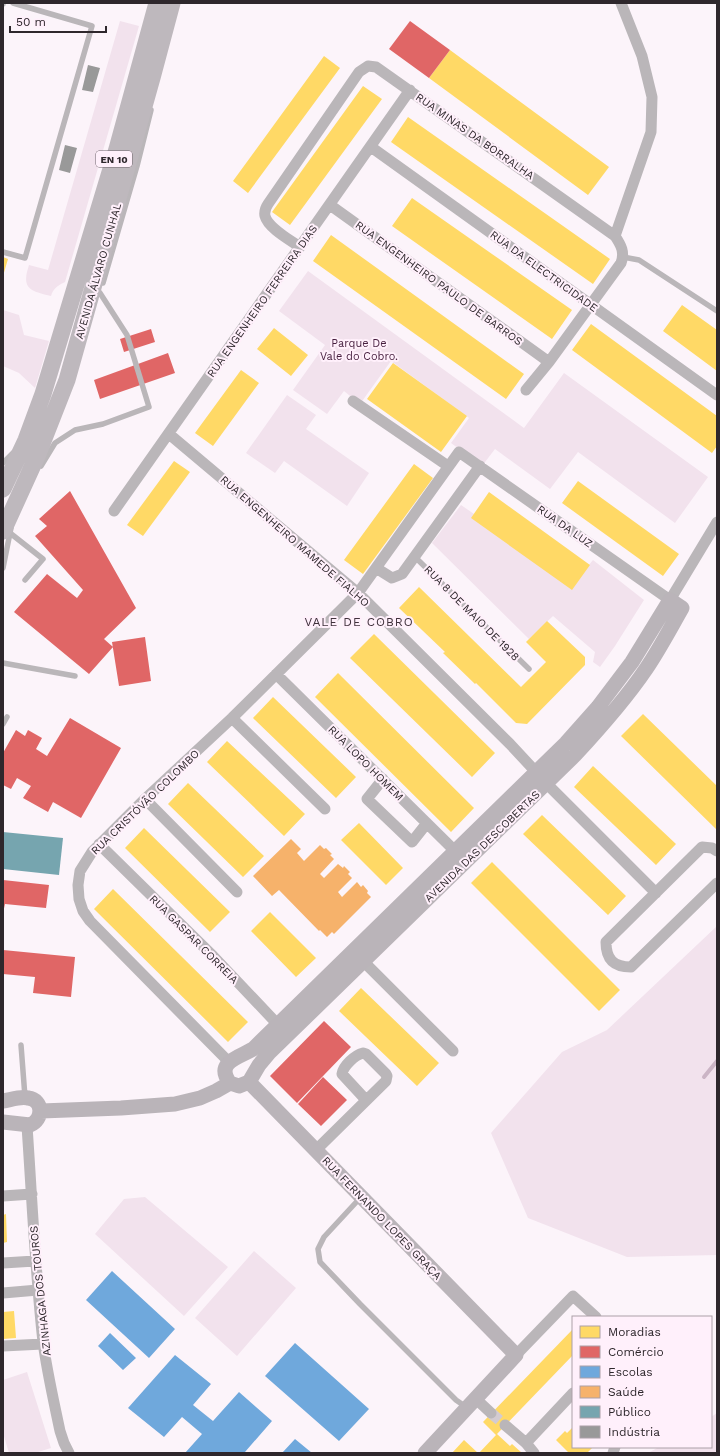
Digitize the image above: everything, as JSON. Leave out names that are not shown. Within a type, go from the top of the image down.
[{"type":"main road","name":"AVENIDA ÁLVARO CUNHAL","points":[[7,532],[12,512],[38,454],[67,380],[76,316],[117,149],[157,3]]},
{"type":"main road","name":"AVENIDA ÁLVARO CUNHAL","points":[[3,489],[26,440],[43,394],[76,316],[154,84],[172,3]]},
{"type":"street","points":[[526,390],[549,362],[621,263],[623,257],[623,251],[620,243],[615,236],[651,132],[652,98],[642,56],[621,3]]},
{"type":"street","name":"RUA MINAS DA BORRALHA","points":[[300,247],[271,226],[265,216],[268,204],[359,72],[368,66],[376,67],[410,90],[615,236]]},
{"type":"street","name":"RUA ENGENHEIRO FERREIRA DIAS","points":[[114,511],[410,90]]},
{"type":"street","name":"RUA DA ELECTRICIDADE","points":[[371,146],[717,395]]},
{"type":"street","name":"RUA ENGENHEIRO PAULO DE BARROS","points":[[330,205],[549,362]]},
{"type":"street","points":[[353,401],[448,466],[358,593]]},
{"type":"street","name":"RUA ENGENHEIRO MAMEDE FIALHO","points":[[169,434],[358,593],[510,744],[536,772]]},
{"type":"street","name":"RUA DA LUZ","points":[[448,466],[459,452],[670,600]]},
{"type":"street","name":"RUA 8 DE MAIO DE 1928","points":[[376,568],[392,578],[402,574],[480,466]]},
{"type":"street","name":"AVENIDA DAS DESCOBERTAS","points":[[251,1080],[283,1029],[455,851],[582,725],[617,683],[645,642],[717,522]]},
{"type":"street","name":"RUA CRISTÓVÃO COLOMBO","points":[[232,1060],[90,921],[79,899],[78,885],[80,871],[85,861],[99,844],[232,718],[358,593]]},
{"type":"street","name":"AVENIDA DAS DESCOBERTAS","points":[[232,1060],[244,1055],[283,1029],[363,961],[575,755],[625,698],[645,670],[682,608],[670,600]]},
{"type":"street","name":"RUA LOPO HOMEM","points":[[276,674],[455,851]]},
{"type":"street","points":[[232,718],[325,809]]},
{"type":"street","points":[[536,772],[656,893]]},
{"type":"street","points":[[383,780],[367,799],[412,842],[427,823]]},
{"type":"street","points":[[145,799],[237,892]]},
{"type":"street","name":"RUA GASPAR CORREIA","points":[[99,844],[213,956],[283,1029]]},
{"type":"street","points":[[717,851],[712,848],[702,847],[606,942],[607,955],[612,961],[625,967],[631,967],[717,883]]},
{"type":"street","points":[[363,961],[453,1051]]},
{"type":"street","points":[[240,1058],[248,1061],[253,1069],[251,1080],[240,1086],[230,1083],[225,1074],[226,1066],[232,1060],[240,1058]]},
{"type":"street","name":"RUA FERNANDO LOPES GRAÇA","points":[[251,1080],[316,1150],[516,1355]]},
{"type":"street","points":[[40,1111],[175,1104],[200,1098],[230,1083]]},
{"type":"street","points":[[3,1101],[23,1098],[30,1098],[37,1102],[40,1111],[38,1120],[35,1123],[16,1123],[14,1119],[12,1109],[14,1105],[23,1098]]},
{"type":"street","points":[[316,1150],[366,1100]]},
{"type":"street","name":"AZINHAGA DOS TOUROS","points":[[16,1123],[32,1194],[35,1261],[43,1344],[61,1435],[69,1453]]},
{"type":"street","points":[[3,1196],[32,1194]]},
{"type":"street","points":[[3,1263],[35,1261]]},
{"type":"street","points":[[3,1293],[38,1290]]},
{"type":"street","points":[[425,1453],[573,1296],[595,1316]]},
{"type":"street","points":[[3,1346],[43,1344]]},
{"type":"street","points":[[526,1443],[572,1394]]},
{"type":"street","points":[[472,1403],[491,1413]]},
{"type":"street","points":[[505,1426],[526,1443],[534,1453]]},
{"type":"lane","points":[[3,252],[25,258],[92,26],[12,3]]},
{"type":"lane","points":[[76,316],[96,302],[100,293],[135,174],[152,106]]},
{"type":"lane","points":[[623,257],[639,260],[717,311]]},
{"type":"lane","points":[[39,470],[55,443],[75,430],[103,424],[149,407],[127,335],[100,293]]},
{"type":"lane","points":[[3,463],[26,440]]},
{"type":"lane","points":[[12,512],[35,476]]},
{"type":"lane","points":[[3,568],[7,532]]},
{"type":"lane","points":[[7,532],[43,559],[25,580]]},
{"type":"lane","name":"RUA 8 DE MAIO DE 1928","points":[[415,557],[529,669]]},
{"type":"lane","points":[[3,663],[75,676]]},
{"type":"lane","points":[[3,724],[7,717]]},
{"type":"lane","points":[[21,1045],[23,1098]]},
{"type":"lane","points":[[361,1196],[324,1237],[318,1249],[320,1262],[365,1310],[451,1395],[472,1403]]},
{"type":"green space","points":[[120,21],[139,26],[65,282],[60,284],[53,291],[51,296],[29,288],[26,279],[29,265],[48,270]]},
{"type":"green space","name":"Parque De Vale do Cobro.","points":[[308,271],[524,428],[564,373],[708,477],[675,523],[578,452],[550,489],[495,449],[482,466],[451,443],[469,418],[391,361],[360,404],[344,391],[327,414],[293,390],[325,345],[279,311]]},
{"type":"green space","points":[[3,310],[19,315],[24,335],[49,341],[35,388],[19,373],[3,366]]},
{"type":"green space","points":[[287,395],[316,415],[306,429],[369,473],[347,506],[284,461],[275,473],[246,453]]},
{"type":"green space","points":[[461,505],[574,583],[593,560],[644,600],[600,667],[593,662],[595,652],[553,616],[529,639],[432,543]]},
{"type":"green space","points":[[717,926],[717,1255],[627,1257],[528,1218],[491,1133],[562,1052],[607,1030]]},
{"type":"green space","points":[[145,1197],[228,1267],[184,1316],[95,1234],[124,1199]]},
{"type":"green space","points":[[254,1251],[296,1288],[237,1356],[195,1318]]},
{"type":"green space","points":[[27,1372],[51,1448],[35,1453],[9,1453],[3,1433],[3,1380]]},
{"type":"green space","points":[[717,1413],[717,1453],[648,1453],[657,1448],[712,1448],[712,1416]]},
{"type":"building: Moradias","points":[[450,50],[609,167],[588,195],[429,78]]},
{"type":"building: Moradias","points":[[324,56],[340,68],[248,193],[233,181]]},
{"type":"building: Moradias","points":[[363,86],[382,99],[290,225],[272,212]]},
{"type":"building: Moradias","points":[[408,117],[610,259],[593,284],[391,142]]},
{"type":"building: Moradias","points":[[412,198],[572,310],[552,339],[392,226]]},
{"type":"building: Moradias","points":[[331,235],[524,374],[506,399],[313,261]]},
{"type":"building: Moradias","points":[[3,257],[8,259],[3,276]]},
{"type":"building: Moradias","points":[[682,305],[717,330],[717,371],[663,331]]},
{"type":"building: Moradias","points":[[591,324],[717,416],[717,446],[712,453],[572,350]]},
{"type":"building: Moradias","points":[[274,328],[308,355],[291,376],[257,349]]},
{"type":"building: Moradias","points":[[393,363],[467,416],[441,452],[367,399]]},
{"type":"building: Moradias","points":[[241,370],[259,383],[213,446],[195,433]]},
{"type":"building: Moradias","points":[[174,461],[190,472],[143,536],[127,525]]},
{"type":"building: Moradias","points":[[414,464],[433,478],[363,574],[344,560]]},
{"type":"building: Moradias","points":[[578,481],[679,554],[663,576],[562,503]]},
{"type":"building: Moradias","points":[[489,492],[590,565],[572,590],[471,518]]},
{"type":"building: Moradias","points":[[419,587],[521,687],[546,662],[526,642],[547,621],[585,657],[585,665],[527,724],[516,723],[443,653],[445,652],[399,608]]},
{"type":"building: Moradias","points":[[374,634],[495,753],[472,777],[350,658]]},
{"type":"building: Moradias","points":[[338,673],[474,808],[451,832],[315,697]]},
{"type":"building: Moradias","points":[[273,697],[356,777],[336,798],[253,718]]},
{"type":"building: Moradias","points":[[643,714],[717,786],[717,830],[621,736]]},
{"type":"building: Moradias","points":[[227,741],[305,814],[284,836],[207,762]]},
{"type":"building: Moradias","points":[[593,766],[676,844],[656,865],[574,787]]},
{"type":"building: Moradias","points":[[188,783],[264,856],[243,877],[168,804]]},
{"type":"building: Moradias","points":[[542,815],[626,896],[608,915],[523,834]]},
{"type":"building: Moradias","points":[[359,823],[403,868],[386,885],[341,840]]},
{"type":"building: Moradias","points":[[144,828],[230,912],[210,932],[125,848]]},
{"type":"building: Moradias","points":[[492,862],[620,990],[599,1011],[471,883]]},
{"type":"building: Moradias","points":[[113,889],[248,1022],[228,1042],[94,909]]},
{"type":"building: Moradias","points":[[270,912],[316,958],[296,977],[251,931]]},
{"type":"building: Moradias","points":[[361,988],[439,1063],[417,1086],[339,1011]]},
{"type":"building: Moradias","points":[[6,1214],[7,1242],[3,1243],[3,1215]]},
{"type":"building: Moradias","points":[[14,1311],[16,1338],[3,1339],[3,1312]]},
{"type":"building: Moradias","points":[[572,1330],[572,1356],[497,1434],[510,1446],[512,1444],[522,1453],[479,1453],[496,1435],[483,1422]]},
{"type":"building: Moradias","points":[[572,1428],[572,1448],[592,1448],[588,1452],[589,1453],[569,1453],[556,1440],[565,1431],[567,1433]]},
{"type":"building: Moradias","points":[[464,1440],[478,1453],[452,1453]]},
{"type":"building: Comércio","points":[[410,21],[450,50],[429,78],[389,49]]},
{"type":"building: Comércio","points":[[151,329],[155,342],[124,352],[120,339]]},
{"type":"building: Comércio","points":[[168,353],[175,373],[100,399],[94,380]]},
{"type":"building: Comércio","points":[[70,491],[136,608],[104,639],[113,647],[89,674],[14,612],[47,574],[77,598],[83,590],[35,536],[47,526],[39,519]]},
{"type":"building: Comércio","points":[[145,637],[151,681],[119,686],[112,642]]},
{"type":"building: Comércio","points":[[70,718],[121,748],[81,818],[53,802],[48,812],[23,798],[31,786],[17,778],[11,789],[3,785],[3,753],[16,730],[25,736],[28,730],[42,738],[36,749],[47,756]]},
{"type":"building: Comércio","points":[[3,880],[49,885],[46,908],[5,904],[3,913]]},
{"type":"building: Comércio","points":[[3,950],[75,957],[71,997],[33,993],[35,977],[3,974]]},
{"type":"building: Comércio","points":[[324,1021],[351,1047],[297,1103],[270,1076]]},
{"type":"building: Comércio","points":[[323,1077],[347,1100],[321,1126],[298,1104]]},
{"type":"building: Escolas","points":[[112,1271],[175,1329],[149,1358],[86,1300]]},
{"type":"building: Escolas","points":[[110,1333],[136,1358],[123,1370],[98,1346]]},
{"type":"building: Escolas","points":[[295,1343],[369,1409],[339,1441],[265,1376]]},
{"type":"building: Escolas","points":[[175,1355],[211,1384],[193,1405],[213,1421],[239,1392],[272,1421],[245,1452],[246,1453],[185,1453],[202,1434],[182,1417],[164,1437],[128,1408]]},
{"type":"building: Escolas","points":[[295,1439],[312,1453],[282,1453]]},
{"type":"building: Saúde","points":[[291,839],[301,849],[297,853],[304,861],[320,845],[332,854],[330,855],[334,859],[320,874],[324,878],[338,864],[343,868],[344,866],[350,872],[348,874],[352,878],[338,892],[342,897],[357,882],[361,887],[363,885],[371,897],[334,934],[332,932],[327,937],[320,930],[319,931],[279,890],[272,896],[253,876]]},
{"type":"building: Público","points":[[3,832],[63,838],[59,875],[3,869]]},
{"type":"building: Indústria","points":[[88,65],[100,68],[93,92],[82,90]]},
{"type":"building: Indústria","points":[[65,145],[77,148],[70,173],[59,170]]},
{"type":"waterway","points":[[704,1077],[717,1061]]},
{"type":"tunnel","points":[[491,1413],[505,1425]]},
{"type":"district","name":"VALE DE COBRO","points":[[359,622]]}]
